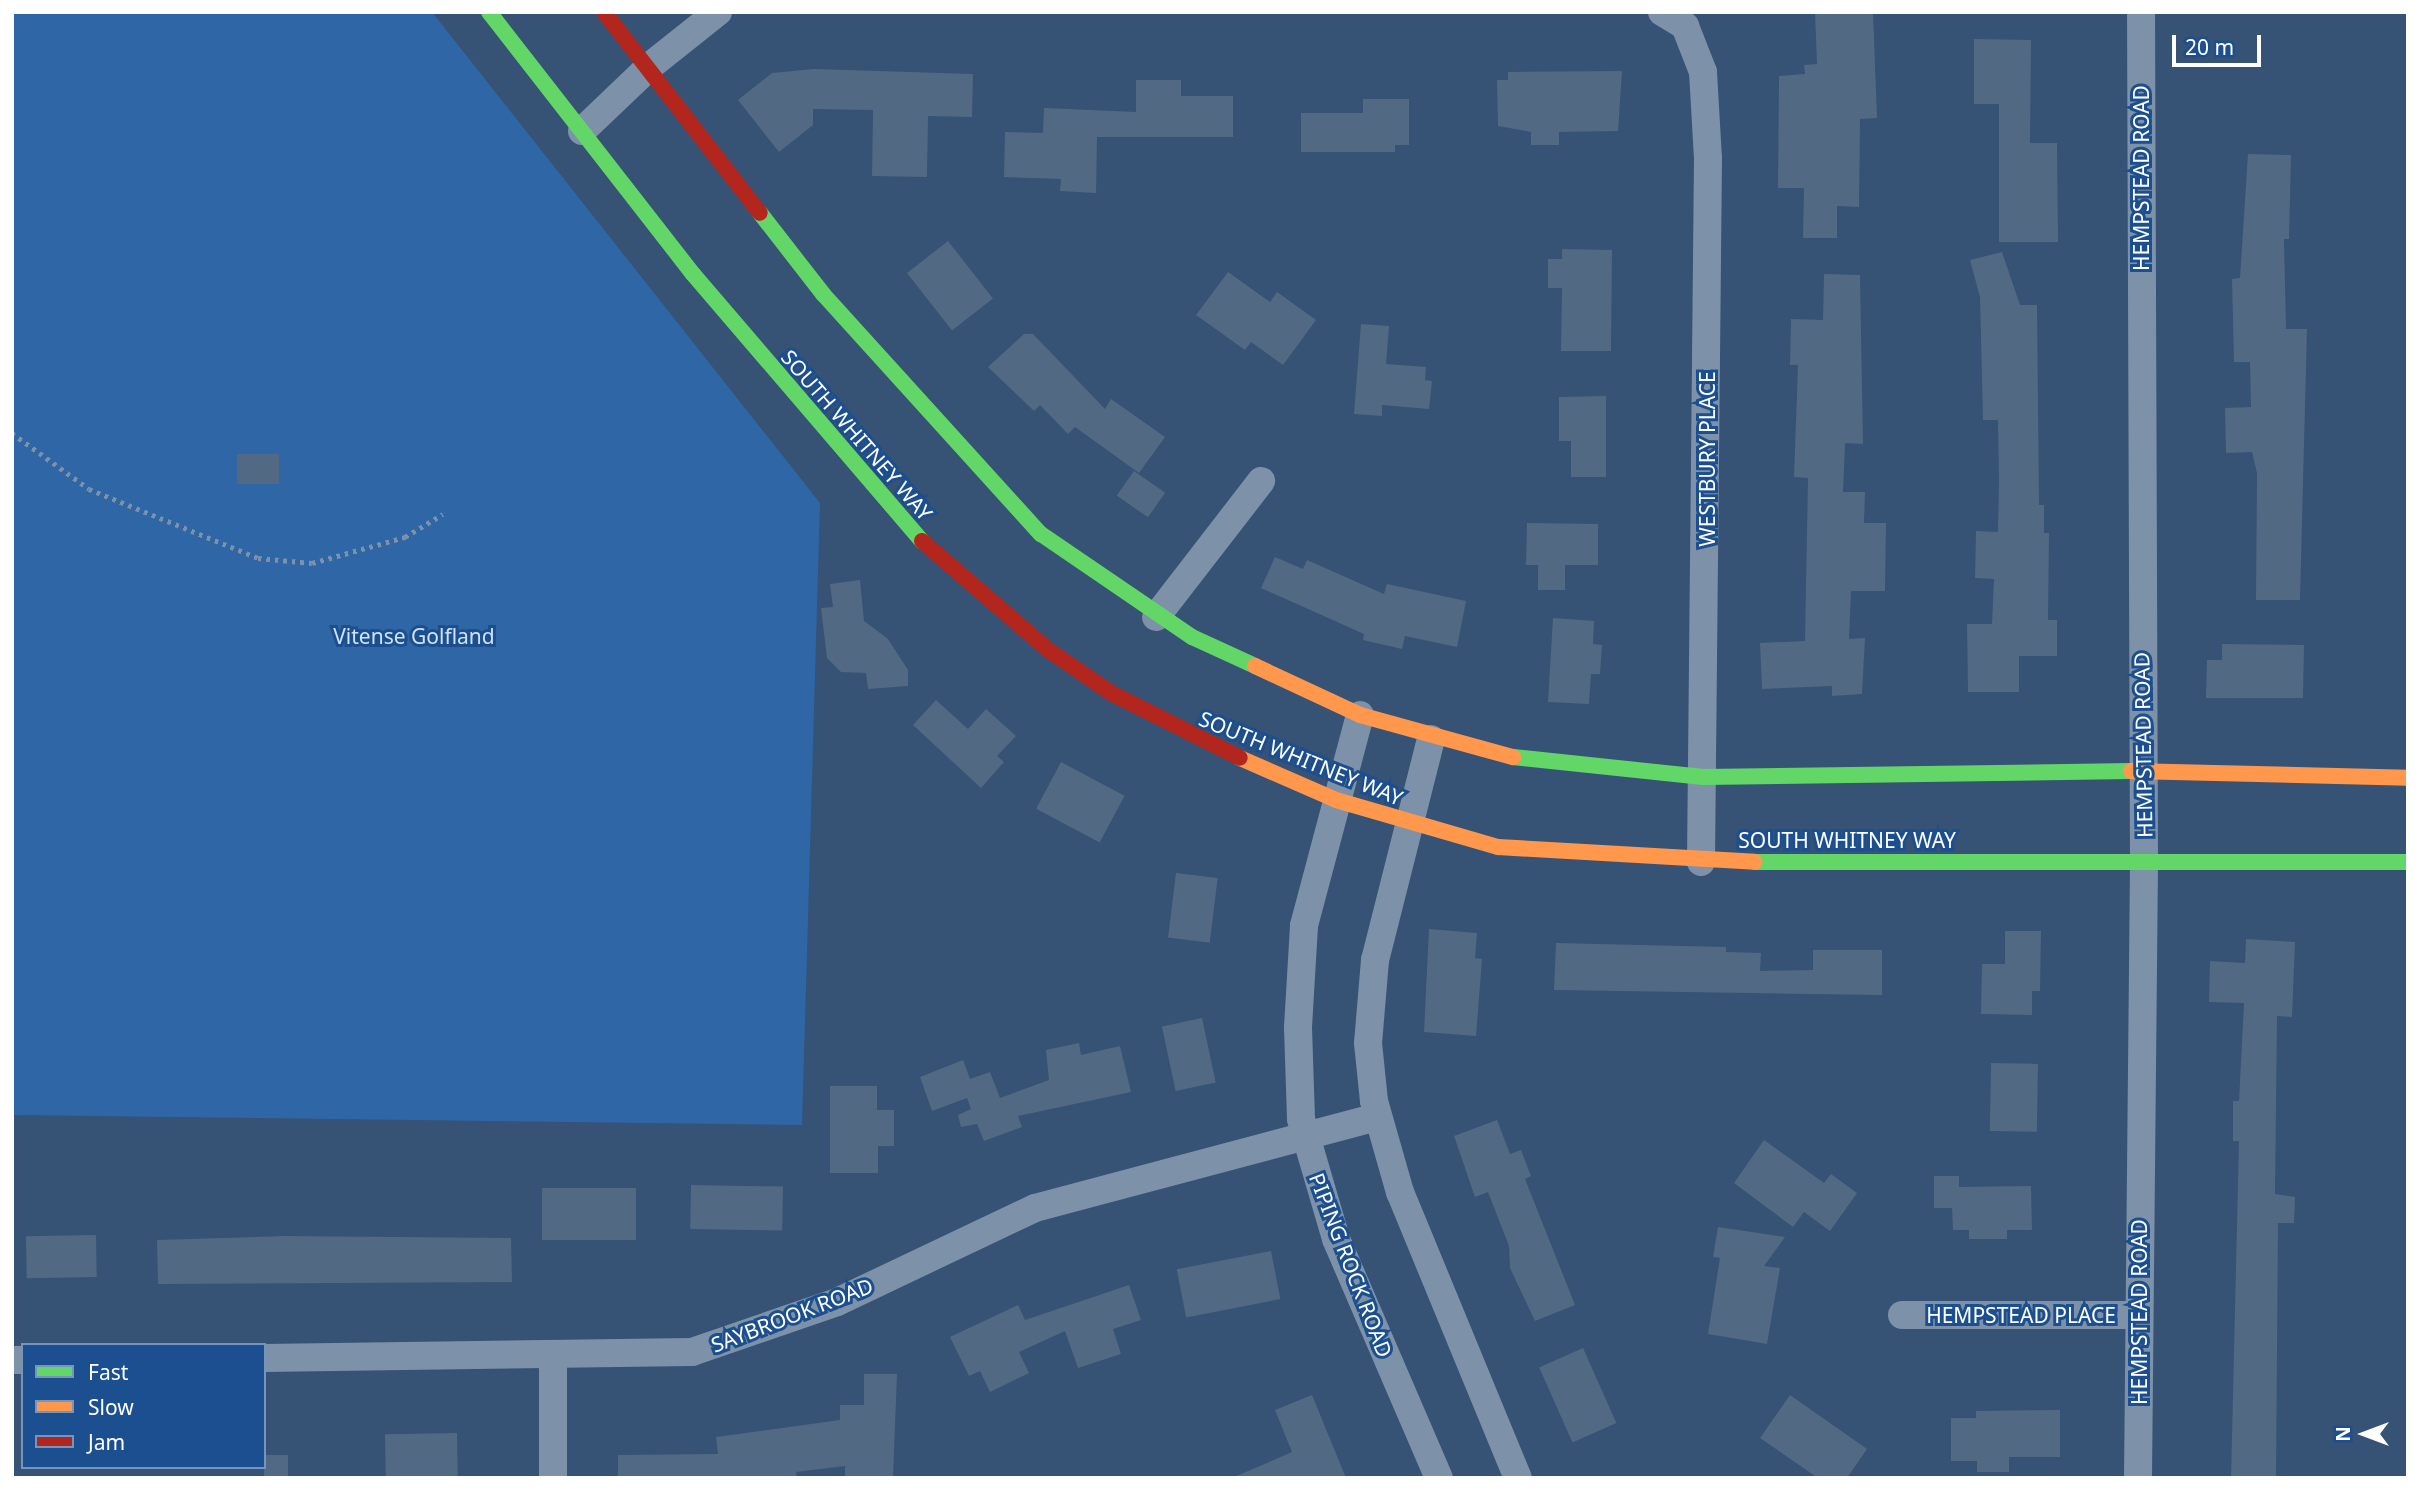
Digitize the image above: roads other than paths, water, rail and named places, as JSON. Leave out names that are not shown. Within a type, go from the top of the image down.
[{"type":"main road","name":"SOUTH WHITNEY WAY","points":[[489,12],[693,274],[915,535],[1047,649],[1111,693],[1189,736],[1336,800],[1408,825],[1498,847],[1701,862],[2408,862]]},
{"type":"main road","points":[[604,12],[650,66],[823,294],[1041,534],[1156,617],[1360,715],[1431,739],[1612,771],[1703,777],[2142,771],[2408,778]]},
{"type":"street","points":[[582,131],[650,66],[719,12]]},
{"type":"street","name":"WESTBURY PLACE","points":[[1662,12],[1685,26],[1703,72],[1708,158],[1701,862]]},
{"type":"street","name":"HEMPSTEAD ROAD","points":[[2138,1478],[2144,863],[2141,12]]},
{"type":"street","points":[[1156,617],[1261,481]]},
{"type":"street","name":"PIPING ROCK ROAD","points":[[1360,715],[1304,926],[1298,1028],[1303,1138],[1336,1239],[1439,1478]]},
{"type":"street","points":[[1431,739],[1375,960],[1368,1043],[1376,1117],[1429,1266],[1518,1478]]},
{"type":"street","name":"SAYBROOK ROAD","points":[[266,1358],[553,1358],[692,1352],[837,1302],[1035,1208],[1376,1117]]},
{"type":"street","name":"HEMPSTEAD PLACE","points":[[1902,1315],[2139,1315]]},
{"type":"street","points":[[553,1358],[553,1478]]},
{"type":"park label","name":"Vitense Golfland","points":[[414,636]]}]
